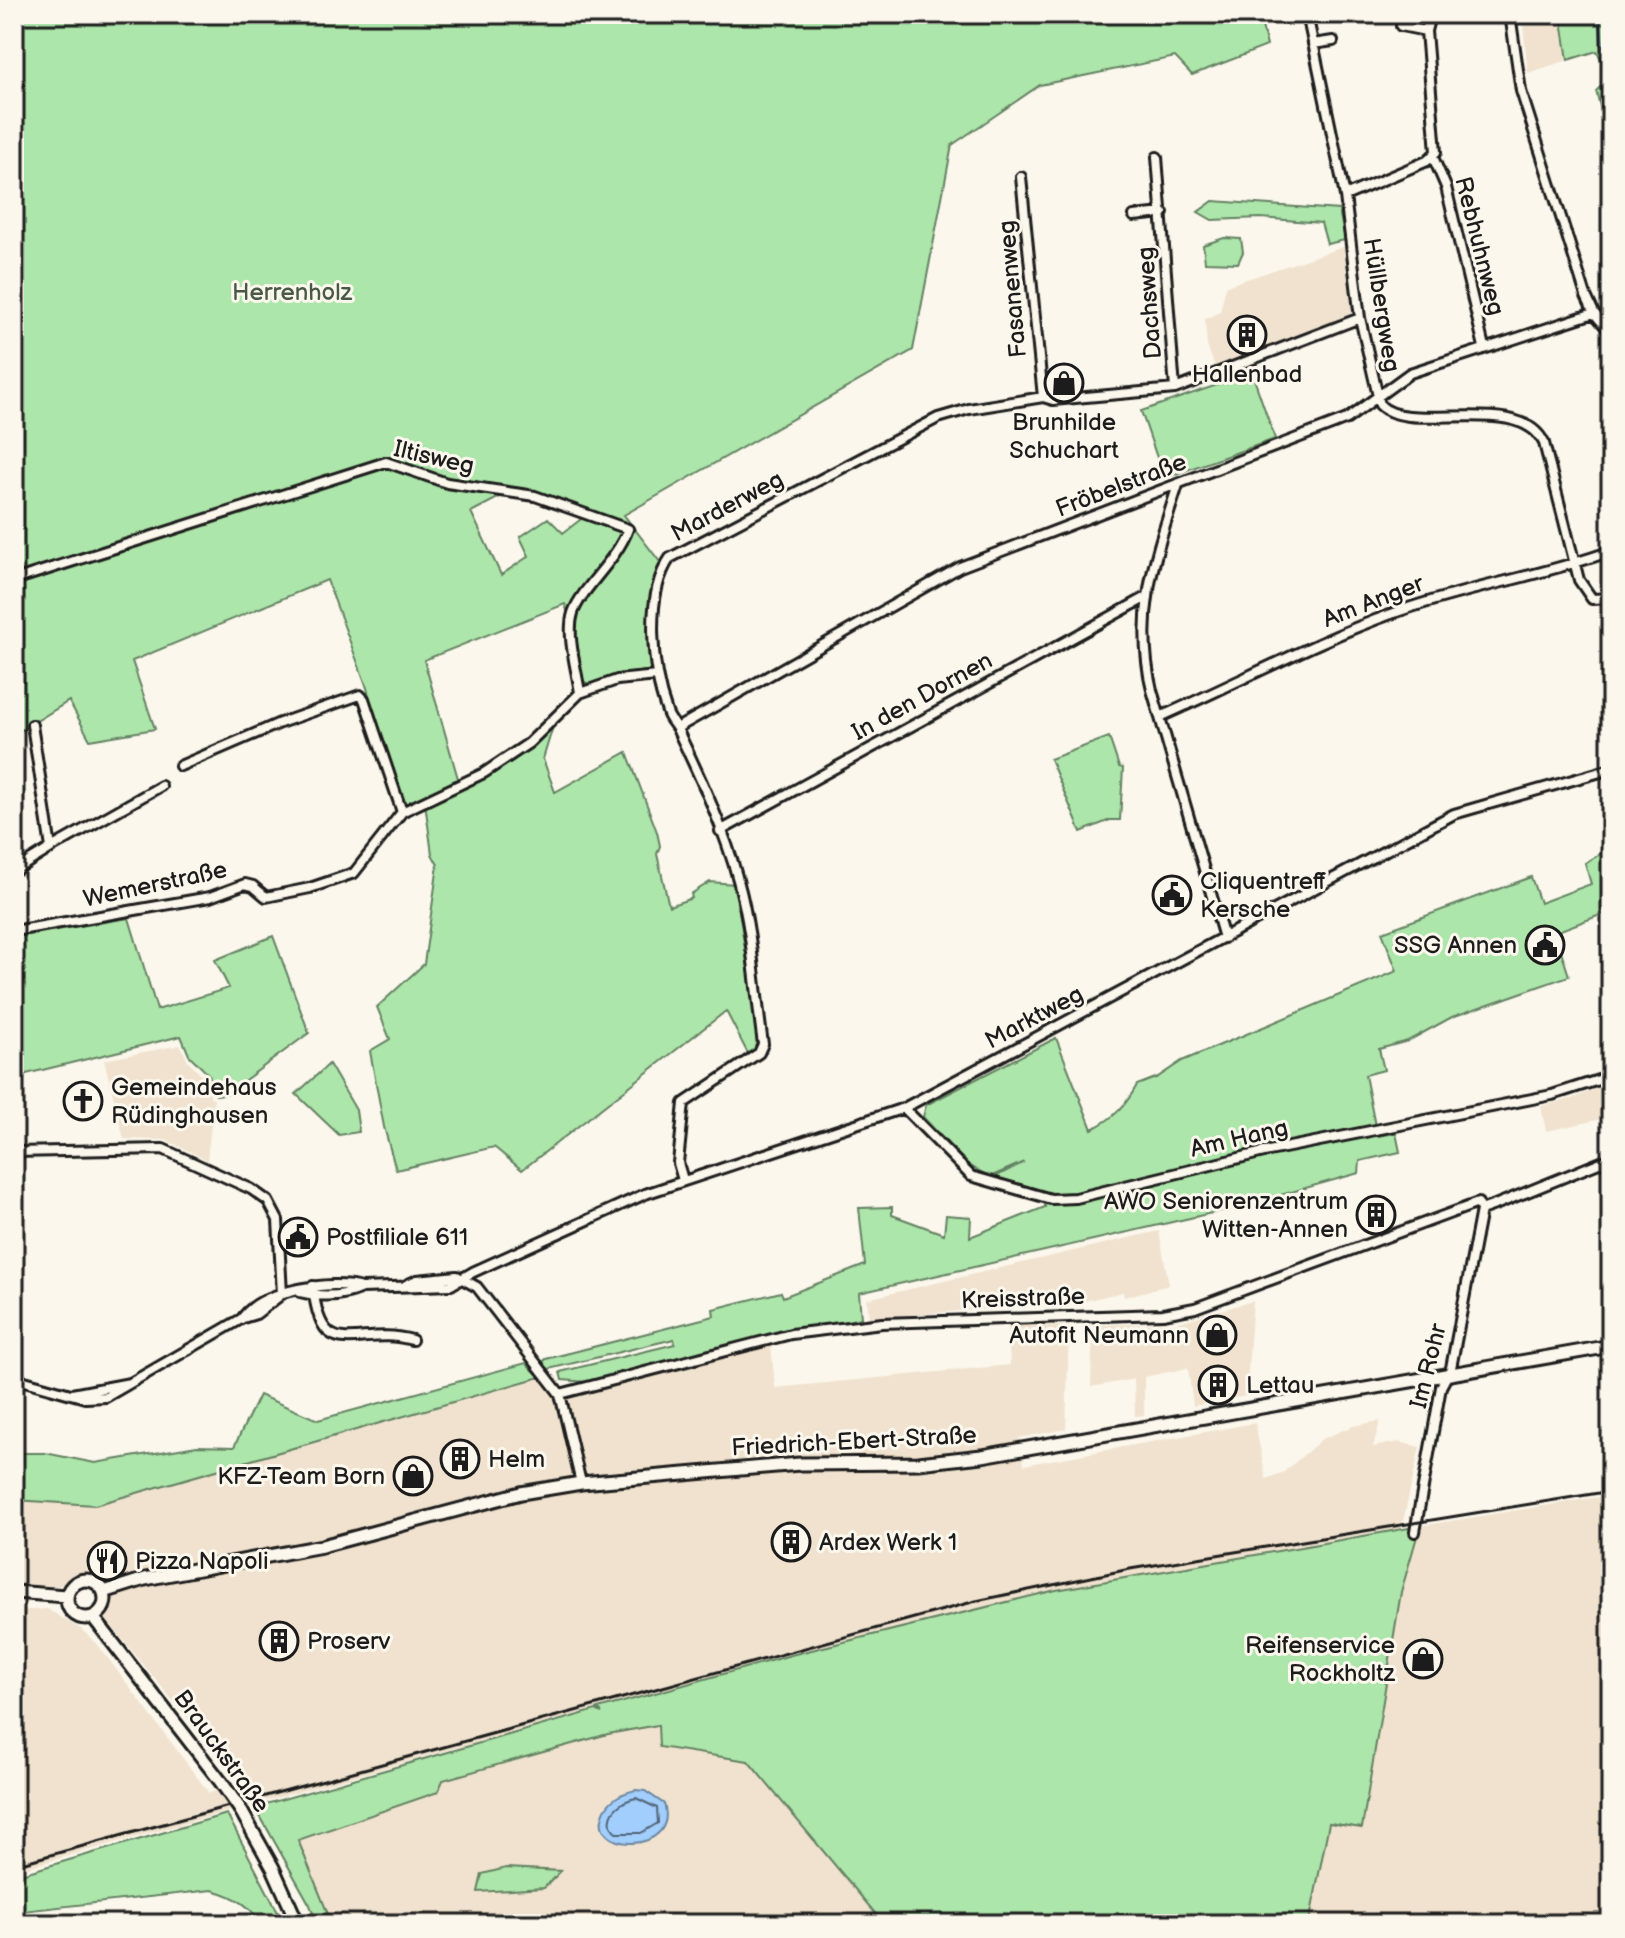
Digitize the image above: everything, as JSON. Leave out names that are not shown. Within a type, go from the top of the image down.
[{"type":"street","name":"Hüllbergweg","points":[[1307,14],[1345,196],[1360,318],[1382,408],[1398,415],[1515,420],[1536,430],[1544,443],[1573,563],[1586,594],[1597,600],[1611,598]]},
{"type":"street","points":[[1510,14],[1521,91],[1594,313],[1611,333]]},
{"type":"street","points":[[1345,196],[1433,157],[1438,138],[1426,31],[1430,15]]},
{"type":"street","points":[[1401,26],[1426,31]]},
{"type":"street","points":[[1313,44],[1333,41]]},
{"type":"street","name":"Dachsweg","points":[[1157,157],[1175,389]]},
{"type":"street","name":"Rebhuhnweg","points":[[1433,157],[1446,187],[1484,347]]},
{"type":"street","name":"Fasanenweg","points":[[1021,177],[1043,397]]},
{"type":"street","name":"Dachsweg","points":[[1134,216],[1163,213]]},
{"type":"street","name":"Fröbelstraße","points":[[677,728],[960,567],[1347,419],[1410,373],[1594,313]]},
{"type":"street","name":"Marderweg","points":[[683,1180],[678,1163],[684,1103],[759,1053],[763,1044],[738,880],[677,728],[668,715],[657,676],[654,601],[660,572],[670,558],[938,418],[969,409],[1043,397],[1053,400],[1175,389],[1360,318]]},
{"type":"street","name":"Iltisweg","points":[[14,580],[283,492],[386,462],[447,483],[535,496],[628,529],[623,543],[573,613],[573,648],[580,693]]},
{"type":"street","points":[[1178,485],[1145,598],[1144,649],[1160,717],[1224,938]]},
{"type":"street","name":"Am Anger","points":[[1160,717],[1300,650],[1395,612],[1452,593],[1611,551]]},
{"type":"street","name":"In den Dornen","points":[[720,831],[1145,598]]},
{"type":"street","name":"Wemerstraße","points":[[14,931],[210,897],[245,884],[253,886],[264,901],[354,873],[402,812],[484,773],[529,743],[580,693],[617,680],[657,676]]},
{"type":"street","points":[[180,766],[266,728],[360,695],[364,699],[402,812]]},
{"type":"street","points":[[32,725],[51,848]]},
{"type":"street","name":"Marktweg","points":[[466,1279],[473,1272],[683,1180],[904,1108],[1454,814],[1611,769]]},
{"type":"street","points":[[14,871],[161,786]]},
{"type":"street","name":"Am Hang","points":[[904,1108],[971,1176],[1051,1199],[1076,1198],[1264,1152],[1552,1095],[1611,1076]]},
{"type":"street","points":[[14,1152],[163,1149],[251,1189],[268,1201],[278,1220],[282,1294]]},
{"type":"street","name":"Kreisstraße","points":[[560,1394],[791,1334],[882,1323],[1163,1314],[1195,1308],[1378,1243],[1478,1203],[1481,1210],[1611,1158]]},
{"type":"street","name":"Im Rohr","points":[[1415,1532],[1441,1387],[1451,1368],[1481,1210]]},
{"type":"street","points":[[14,1378],[72,1394],[106,1397],[243,1318],[256,1314],[282,1294],[346,1284],[362,1288],[444,1286],[466,1279],[477,1287],[560,1394],[581,1483]]},
{"type":"street","points":[[313,1291],[316,1317],[330,1334],[349,1338],[394,1334],[412,1340]]},
{"type":"street","name":"Friedrich-Ebert-Straße","points":[[14,1592],[66,1596],[74,1583],[84,1580],[96,1583],[104,1592],[145,1579],[322,1546],[513,1495],[581,1483],[800,1464],[918,1463],[982,1456],[1611,1346]]},
{"type":"street","points":[[66,1596],[69,1609],[75,1616],[93,1617],[103,1608],[104,1592]]},
{"type":"street","name":"Brauckstraße","points":[[93,1617],[240,1809],[273,1868],[297,1923]]},
{"type":"shaded area","points":[[1522,14],[1561,14],[1568,60],[1528,73]]},
{"type":"shaded area","points":[[1346,246],[1354,314],[1216,369],[1207,346],[1205,319],[1220,312],[1226,286]]},
{"type":"shaded area","points":[[180,1045],[188,1061],[209,1084],[210,1097],[214,1098],[207,1160],[166,1140],[124,1139],[104,1060]]},
{"type":"shaded area","points":[[1611,1083],[1611,1117],[1546,1131],[1541,1106],[1571,1099]]},
{"type":"shaded area","points":[[1159,1231],[1169,1285],[1124,1297],[1123,1292],[1054,1308],[1048,1304],[869,1318],[867,1299]]},
{"type":"shaded area","points":[[1253,1301],[1246,1396],[1193,1406],[1188,1368],[1144,1377],[1144,1415],[1135,1416],[1134,1379],[1091,1387],[1093,1325],[1175,1323]]},
{"type":"shaded area","points":[[1008,1325],[1069,1326],[1066,1429],[1019,1438],[1024,1465],[1255,1423],[1266,1479],[1284,1472],[1322,1439],[1353,1426],[1380,1421],[1373,1447],[1399,1442],[1420,1447],[1401,1530],[1056,1590],[791,1655],[14,1871],[14,1611],[47,1609],[81,1629],[98,1645],[209,1793],[241,1784],[106,1619],[111,1600],[104,1581],[85,1575],[59,1586],[14,1584],[14,1500],[95,1505],[540,1377],[557,1397],[706,1357],[771,1345],[775,1388],[1010,1365]]},
{"type":"shaded area","points":[[1611,1495],[1611,1924],[1309,1924],[1329,1822],[1363,1828],[1401,1592],[1420,1526]]},
{"type":"shaded area","points":[[658,1725],[659,1747],[748,1761],[884,1924],[332,1924],[297,1840],[437,1792],[442,1780],[608,1734]]},
{"type":"green space","name":"Herrenholz","points":[[14,14],[1259,14],[1267,46],[1192,75],[1175,57],[1040,85],[952,145],[913,350],[624,515],[660,562],[651,602],[654,670],[615,675],[590,684],[582,681],[578,647],[565,604],[424,660],[459,782],[404,807],[366,685],[327,580],[132,661],[155,729],[90,740],[69,701],[14,735]],"holes":[[[513,490],[589,513],[563,533],[548,518],[520,537],[529,556],[501,575],[471,512]]]},
{"type":"green space","points":[[1561,14],[1611,14],[1611,147],[1596,91],[1610,78],[1597,51],[1568,60]]},
{"type":"green space","points":[[1213,201],[1339,210],[1345,240],[1327,244],[1321,223],[1261,218],[1212,220],[1198,212]]},
{"type":"green space","points":[[1224,238],[1241,239],[1243,252],[1238,263],[1205,262],[1203,245]]},
{"type":"green space","points":[[1252,373],[1275,439],[1164,478],[1141,411]]},
{"type":"green space","points":[[555,720],[543,759],[555,792],[627,752],[657,832],[660,846],[657,854],[669,906],[692,898],[691,894],[710,882],[735,884],[758,1049],[748,1054],[726,1011],[522,1170],[494,1147],[396,1170],[384,1127],[370,1051],[390,1039],[377,1007],[424,964],[438,865],[432,854],[425,803],[485,774]]},
{"type":"green space","points":[[1109,737],[1119,767],[1123,768],[1120,820],[1110,820],[1081,832],[1050,759]]},
{"type":"green space","points":[[1611,848],[1611,911],[1555,932],[1569,976],[1452,1017],[1408,1041],[1379,1049],[1384,1070],[1365,1075],[1377,1136],[1396,1133],[1400,1152],[1360,1161],[1359,1173],[1234,1208],[859,1293],[861,1318],[705,1350],[588,1382],[562,1380],[560,1372],[675,1344],[674,1339],[549,1369],[542,1363],[546,1359],[714,1316],[713,1309],[781,1292],[783,1297],[865,1265],[859,1208],[892,1207],[892,1215],[944,1234],[946,1215],[971,1217],[970,1237],[1045,1207],[1046,1194],[991,1179],[1024,1162],[990,1177],[967,1164],[923,1117],[926,1105],[1056,1038],[1092,1129],[1118,1111],[1137,1085],[1158,1077],[1182,1061],[1397,971],[1382,932],[1531,877],[1540,903],[1591,884],[1585,863]]},
{"type":"green space","points":[[129,918],[157,1010],[229,988],[215,960],[273,936],[309,1033],[226,1094],[216,1095],[209,1075],[189,1055],[181,1036],[14,1077],[14,937]]},
{"type":"green space","points":[[329,1064],[356,1110],[359,1132],[339,1135],[296,1094]]},
{"type":"green space","points":[[526,1363],[540,1377],[95,1505],[14,1500],[14,1453],[45,1453],[95,1463],[197,1446],[234,1447],[259,1395],[318,1420]]},
{"type":"green space","points":[[1420,1526],[1401,1592],[1362,1828],[1329,1823],[1309,1924],[884,1924],[748,1761],[659,1747],[658,1725],[608,1734],[443,1780],[438,1792],[298,1840],[332,1924],[317,1924],[310,1905],[255,1807],[596,1710],[602,1713],[598,1709],[791,1655],[1056,1590]]},
{"type":"green space","points":[[227,1814],[284,1924],[260,1924],[252,1911],[240,1902],[212,1890],[14,1912],[14,1876]]},
{"type":"green space","points":[[506,1868],[561,1871],[544,1888],[478,1892],[482,1874]]},
{"type":"water","points":[[636,1790],[645,1791],[664,1804],[665,1821],[658,1833],[647,1840],[632,1843],[618,1841],[607,1835],[602,1825],[605,1810],[618,1796]]},
{"type":"waterway","points":[[1599,14],[1605,69],[1611,71]]},
{"type":"railway","points":[[14,1865],[976,1601],[1130,1569],[1611,1491]]},
{"type":"place","name":"Hallenbad","points":[[1247,335]]},
{"type":"place","name":"Brunhilde Schuchart","points":[[1064,383]]},
{"type":"place","name":"Cliquentreff Kersche","points":[[1172,895]]},
{"type":"place","name":"SSG Annen","points":[[1545,945]]},
{"type":"place","name":"Gemeindehaus Rüdinghausen","points":[[83,1101]]},
{"type":"place","name":"AWO Seniorenzentrum Witten-Annen","points":[[1376,1215]]},
{"type":"place","name":"Postfiliale 611","points":[[298,1237]]},
{"type":"place","name":"Autofit Neumann","points":[[1217,1335]]},
{"type":"place","name":"Lettau","points":[[1218,1385]]},
{"type":"place","name":"Helm","points":[[460,1459]]},
{"type":"place","name":"KFZ-Team Born","points":[[413,1476]]},
{"type":"place","name":"Ardex Werk 1","points":[[791,1542]]},
{"type":"place","name":"Pizza Napoli","points":[[107,1561]]},
{"type":"place","name":"Proserv","points":[[279,1641]]},
{"type":"place","name":"Reifenservice Rockholtz","points":[[1423,1659]]}]
